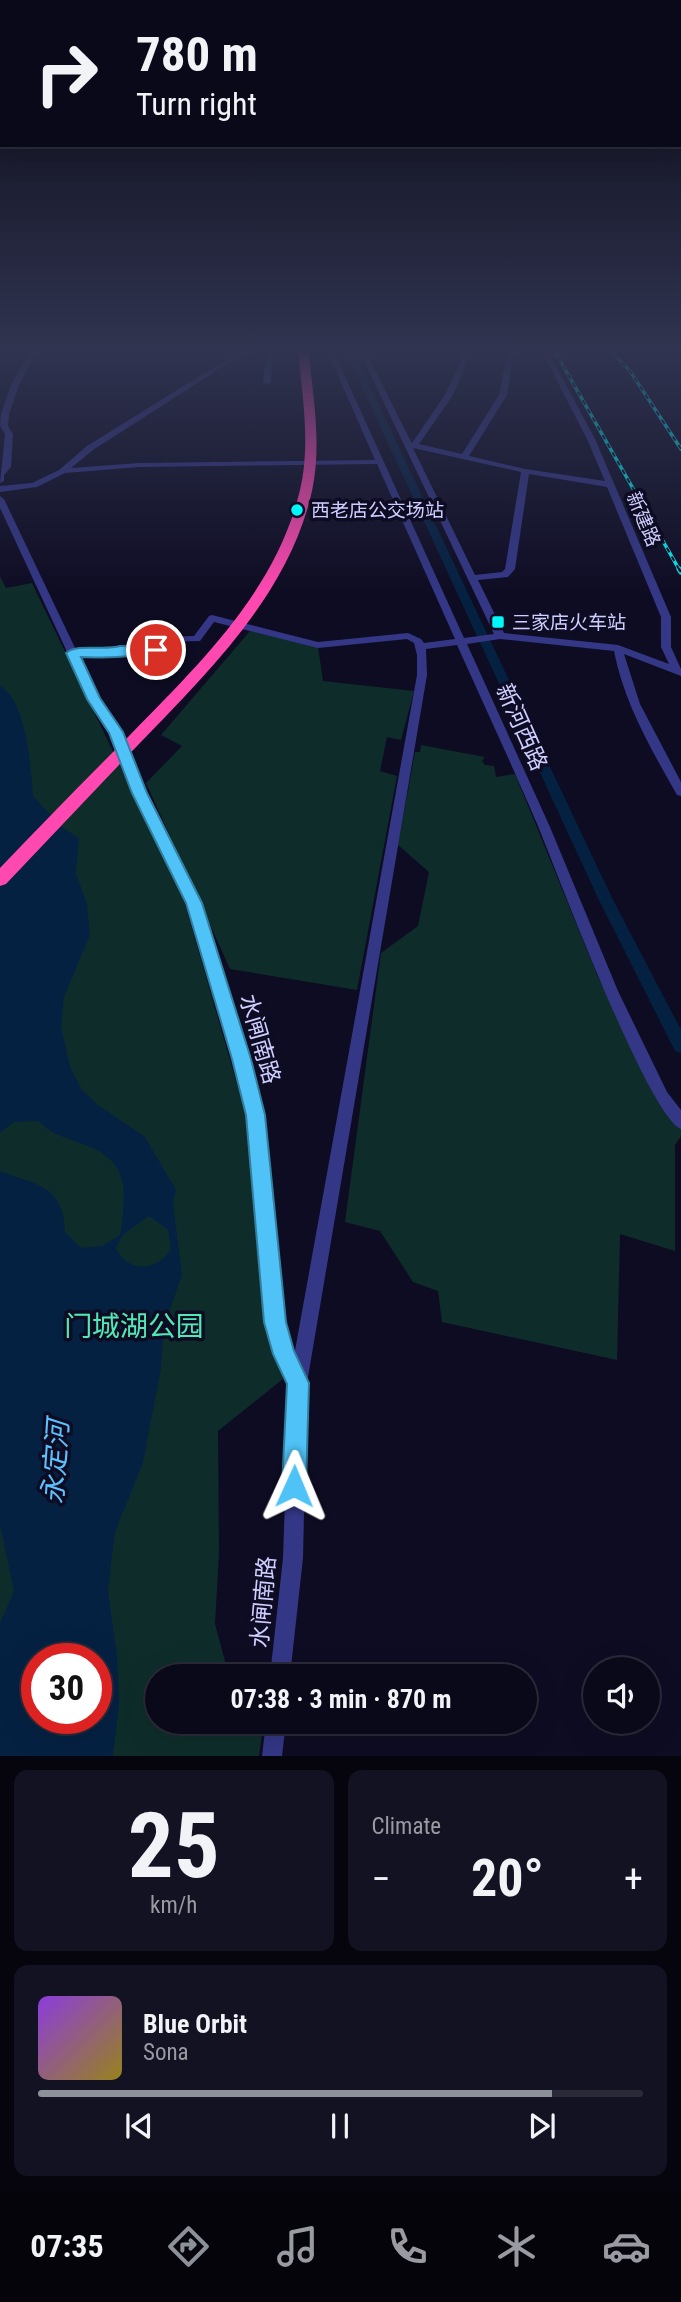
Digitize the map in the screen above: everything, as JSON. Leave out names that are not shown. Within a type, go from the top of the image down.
[{"type":"highway","points":[[0,862],[222,631],[260,576],[282,533],[298,482],[303,447],[302,430]]},
{"type":"highway","points":[[0,879],[207,662],[255,600],[282,554],[300,511],[309,474],[311,430]]},
{"type":"street","points":[[0,481],[7,467],[9,434],[6,430]]},
{"type":"street","points":[[0,489],[34,485],[63,471],[90,448],[119,430]]},
{"type":"street","name":"新河西路","points":[[366,430],[544,827],[611,991],[662,1097],[681,1122]]},
{"type":"street","points":[[403,430],[500,636]]},
{"type":"street","points":[[411,445],[423,430]]},
{"type":"street","points":[[466,455],[481,430]]},
{"type":"street","name":"新建路","points":[[585,430],[666,617],[666,647],[679,672]]},
{"type":"street","points":[[411,445],[466,455],[526,471],[611,485]]},
{"type":"street","points":[[63,471],[139,465],[380,462]]},
{"type":"street","points":[[472,578],[505,575],[510,569],[526,471]]},
{"type":"street","name":"水闸南路","points":[[0,499],[94,699],[116,732],[139,793],[194,903],[256,1115],[275,1322],[284,1354],[298,1383],[293,1558],[282,1664]]},
{"type":"street","points":[[72,653],[112,655],[120,650],[156,650],[162,639],[197,639],[212,618],[318,645],[408,636],[418,641],[421,647],[424,668],[417,695],[298,1383]]},
{"type":"street","points":[[421,647],[500,636],[618,648],[679,672]]},
{"type":"street","points":[[618,648],[621,669],[651,736],[681,792]]},
{"type":"street","points":[[272,1756],[275,1734]]},
{"type":"green space","name":"门城湖公园","points":[[0,576],[6,588],[32,583],[183,897],[247,1119],[268,1330],[283,1379],[218,1431],[219,1553],[215,1624],[226,1664],[145,1664],[145,1734],[260,1734],[259,1756],[0,1756]]},
{"type":"green space","points":[[250,631],[318,647],[323,681],[414,691],[401,740],[387,737],[380,771],[397,776],[357,990],[230,969],[146,783],[182,746],[161,735]]},
{"type":"green space","points":[[421,745],[485,757],[482,761],[485,765],[494,766],[496,777],[515,774],[598,977],[658,1098],[681,1128],[681,1136],[675,1145],[675,1251],[620,1234],[617,1360],[442,1322],[438,1291],[413,1282],[380,1231],[345,1222],[381,953],[418,926],[429,872],[398,845],[415,752],[420,752]]},
{"type":"water","name":"永定河","points":[[0,686],[9,694],[22,720],[29,753],[33,796],[63,828],[79,838],[76,874],[87,903],[90,935],[64,997],[61,1026],[70,1067],[82,1090],[97,1104],[145,1137],[176,1190],[173,1202],[182,1275],[164,1327],[161,1368],[143,1463],[115,1532],[108,1591],[117,1654],[119,1704],[113,1756],[0,1756],[0,1623],[14,1591],[0,1525],[0,1171],[37,1184],[54,1196],[60,1205],[65,1232],[81,1248],[102,1246],[120,1235],[124,1204],[121,1178],[108,1158],[96,1150],[53,1132],[38,1121],[14,1122],[0,1133]],"holes":[[[149,1216],[168,1230],[171,1249],[159,1262],[151,1265],[135,1266],[121,1256],[116,1248],[123,1235]]]},
{"type":"waterway","points":[[386,430],[605,898],[681,1046]]},
{"type":"railway","points":[[600,430],[680,571]]},
{"type":"railway","points":[[669,430],[681,449]]},
{"type":"place","name":"西老店公交场站","points":[[297,510]]},
{"type":"place","name":"三家店火车站","points":[[498,622]]},
{"type":"route","points":[[156,650],[120,650],[112,655],[72,653],[94,699],[116,732],[139,793],[194,903],[242,1059],[256,1115],[275,1322],[284,1354],[298,1383],[294,1486]]}]
